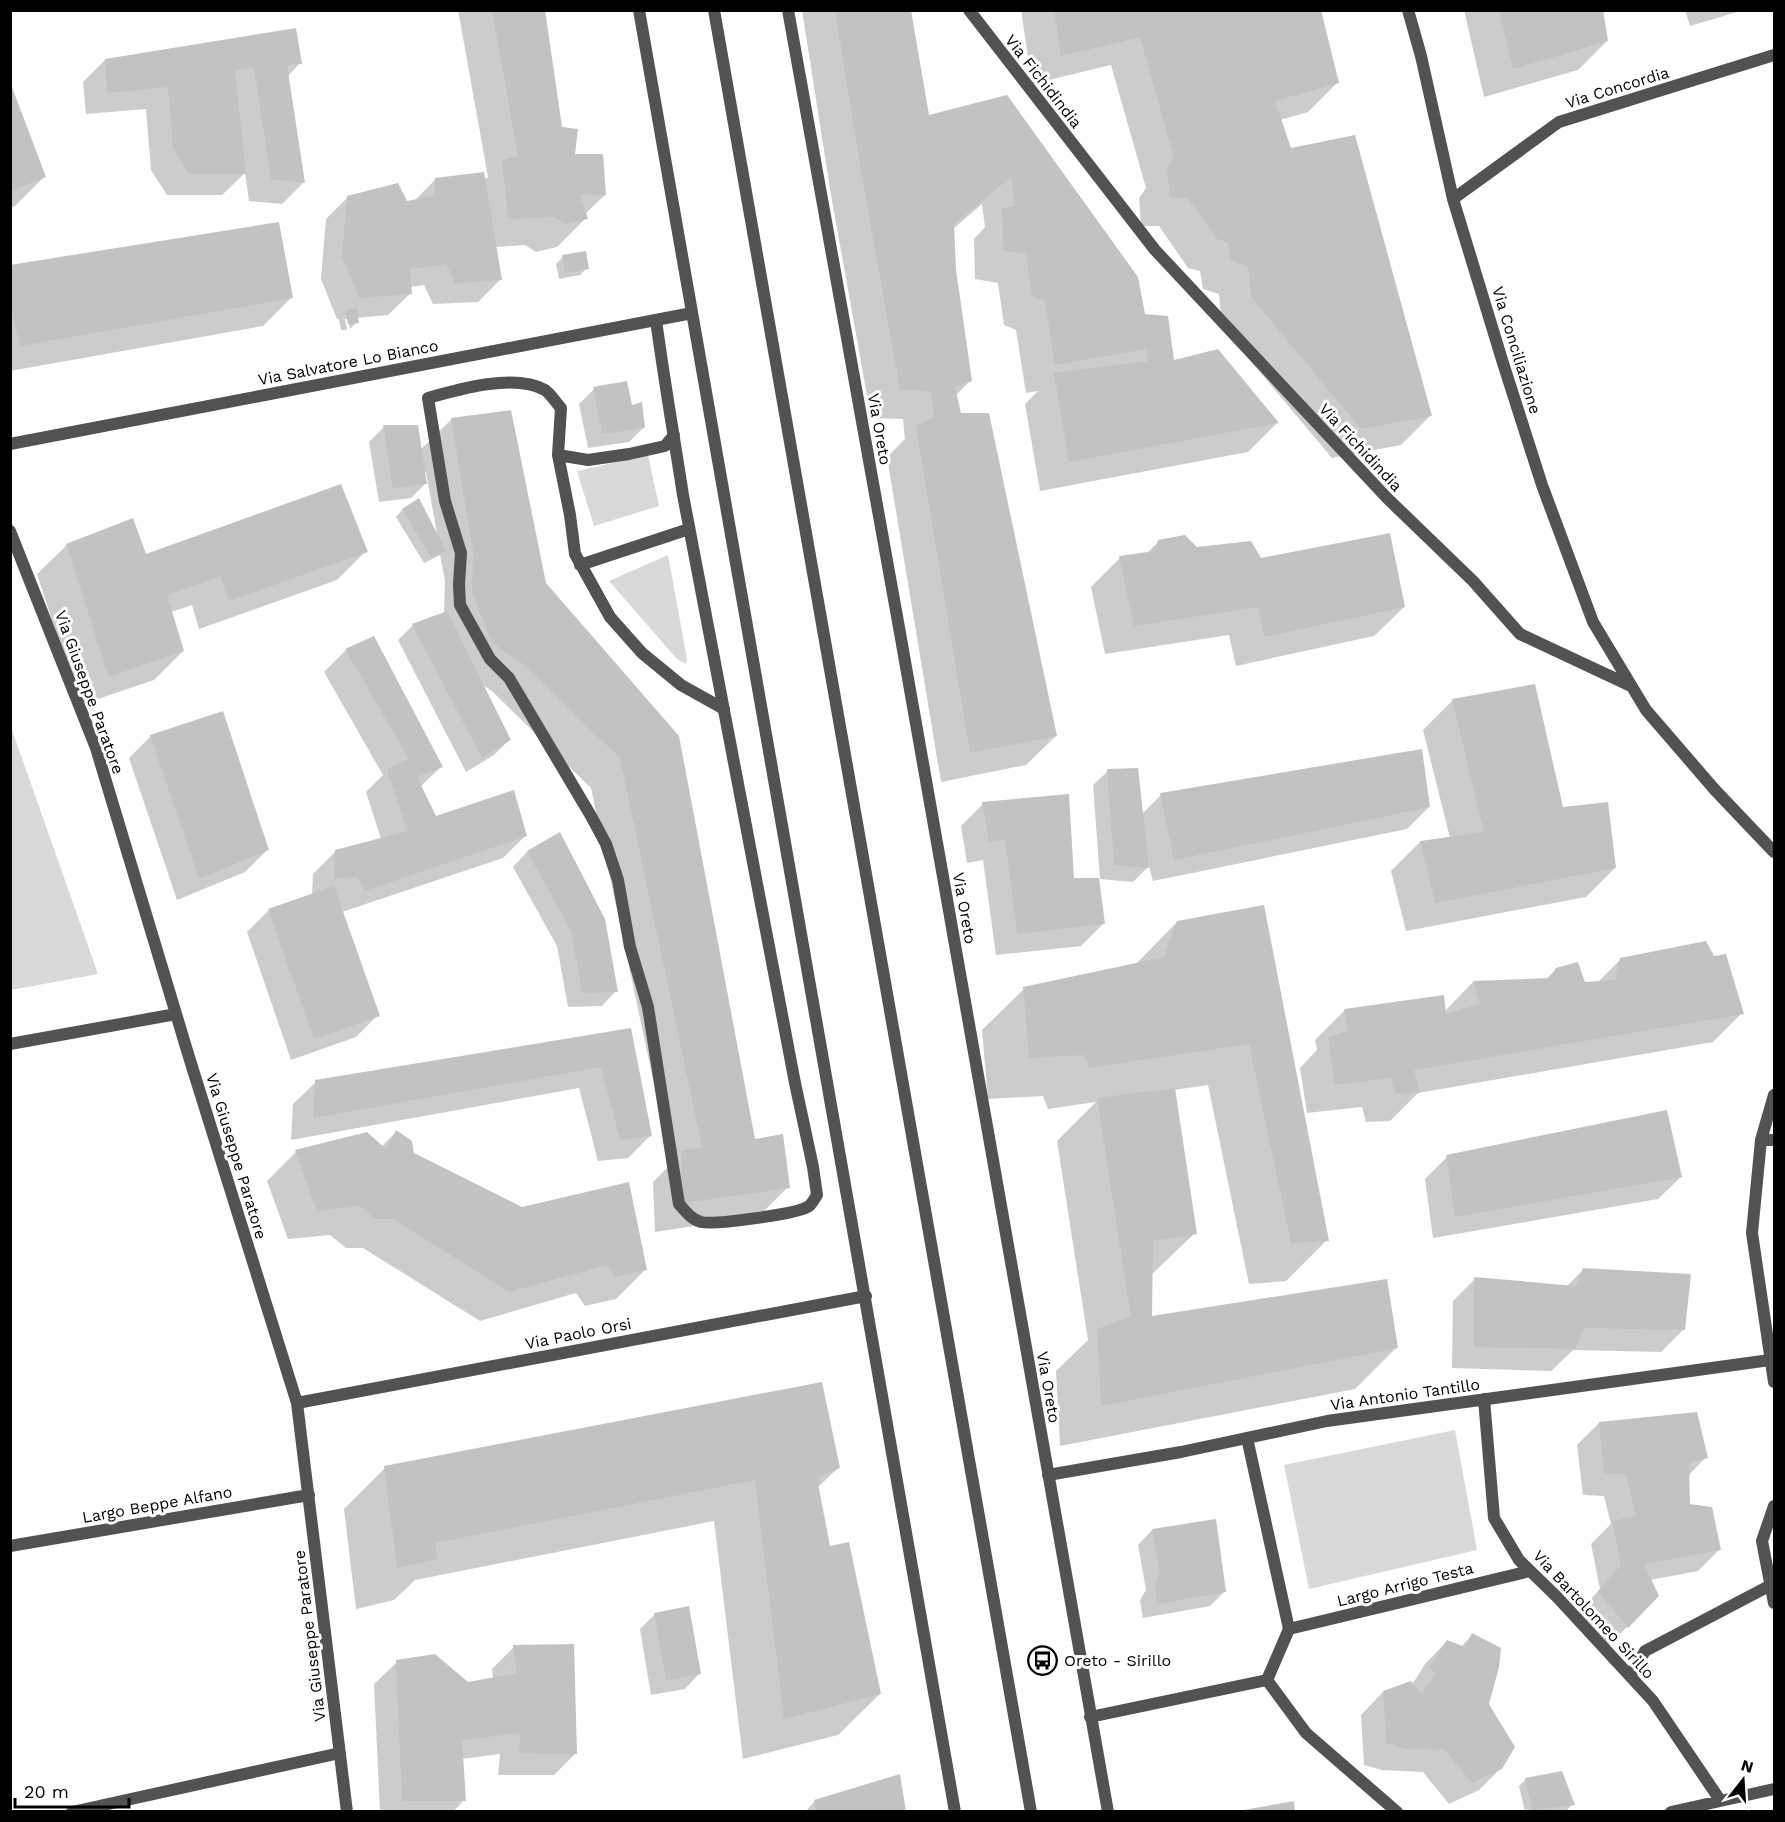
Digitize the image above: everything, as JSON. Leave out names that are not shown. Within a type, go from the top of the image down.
[{"type":"street","points":[[639,10],[955,1812]]},
{"type":"street","points":[[714,10],[1031,1812]]},
{"type":"street","name":"Via Oreto","points":[[788,10],[1108,1812]]},
{"type":"street","name":"Via Fichidindia","points":[[969,10],[1155,250],[1386,498],[1473,581],[1520,634],[1631,686]]},
{"type":"street","name":"Via Conciliazione","points":[[1408,10],[1454,199],[1542,485],[1593,622],[1631,686]]},
{"type":"street","name":"Via Concordia","points":[[1454,199],[1559,122],[1774,55]]},
{"type":"street","name":"Via Salvatore Lo Bianco","points":[[10,444],[692,313]]},
{"type":"street","points":[[656,320],[689,529],[724,709],[817,1195],[808,1207],[780,1215],[702,1222],[691,1217],[679,1204],[648,1007],[630,947],[618,880],[606,844],[509,678],[490,659],[460,605],[461,553],[445,501],[428,398],[494,384],[521,383],[546,391],[561,408],[558,455],[575,554],[580,565],[610,617],[642,653],[681,685],[724,709]]},
{"type":"street","points":[[558,455],[588,460],[629,454],[665,446],[674,435]]},
{"type":"street","points":[[580,565],[689,529]]},
{"type":"street","name":"Via Giuseppe Paratore","points":[[10,531],[96,748],[297,1403],[347,1812]]},
{"type":"street","points":[[1631,686],[1661,728],[1715,790],[1774,852]]},
{"type":"street","points":[[10,1044],[176,1014]]},
{"type":"street","points":[[1774,1095],[1761,1140],[1752,1233],[1774,1382]]},
{"type":"street","points":[[1761,1140],[1774,1140]]},
{"type":"street","name":"Via Paolo Orsi","points":[[297,1403],[866,1296]]},
{"type":"street","name":"Via Antonio Tantillo","points":[[1048,1475],[1181,1452],[1327,1421],[1770,1360]]},
{"type":"street","name":"Via Bartolomeo Sirillo","points":[[1484,1399],[1494,1518],[1519,1560],[1653,1701],[1720,1800]]},
{"type":"street","points":[[1247,1438],[1289,1629],[1267,1680]]},
{"type":"street","name":"Largo Beppe Alfano","points":[[10,1546],[309,1495]]},
{"type":"street","points":[[1774,1506],[1762,1541],[1774,1603]]},
{"type":"street","name":"Largo Arrigo Testa","points":[[1289,1629],[1530,1571]]},
{"type":"street","points":[[1630,1676],[1644,1651],[1771,1585]]},
{"type":"street","points":[[1090,1717],[1267,1680]]},
{"type":"street","points":[[1267,1680],[1306,1733],[1397,1812]]},
{"type":"street","points":[[72,1812],[340,1753]]},
{"type":"street","points":[[1671,1812],[1774,1789]]},
{"type":"shaded area","points":[[648,455],[659,506],[594,526],[577,471]]},
{"type":"shaded area","points":[[668,555],[687,659],[686,664],[677,659],[609,581]]},
{"type":"shaded area","points":[[11,727],[98,974],[10,990]]},
{"type":"shaded area","points":[[1455,1430],[1477,1550],[1309,1589],[1284,1465]]},
{"type":"building","points":[[492,10],[545,10],[562,127],[578,129],[575,154],[603,154],[606,195],[580,194],[588,219],[565,224],[554,217],[508,219],[502,160],[518,156]]},
{"type":"building","points":[[835,10],[911,10],[929,115],[1007,95],[1138,277],[1145,314],[1168,316],[1174,360],[1218,349],[1279,423],[1069,462],[1054,373],[1148,361],[1146,349],[1055,365],[1045,301],[1032,296],[1026,254],[1003,250],[1002,208],[1015,206],[1011,177],[954,224],[956,270],[972,381],[955,387],[961,413],[989,413],[1057,736],[970,753],[916,426],[934,417],[931,391],[900,390]]},
{"type":"building","points":[[1054,10],[1321,10],[1339,83],[1275,101],[1291,148],[1355,135],[1432,416],[1361,429],[1251,297],[1248,266],[1231,260],[1228,242],[1217,239],[1188,198],[1170,198],[1167,167],[1174,158],[1140,37],[1061,56]]},
{"type":"building","points":[[1499,10],[1603,10],[1608,41],[1513,69]]},
{"type":"building","points":[[296,28],[302,64],[287,65],[305,183],[271,179],[254,68],[235,71],[246,174],[189,174],[173,148],[168,87],[107,93],[105,59]]},
{"type":"building","points":[[10,82],[46,177],[10,191]]},
{"type":"building","points":[[484,172],[502,280],[455,283],[446,264],[410,269],[412,294],[359,298],[342,256],[347,196],[398,183],[407,201],[434,196],[435,178]]},
{"type":"building","points":[[279,222],[293,298],[20,346],[10,304],[10,265]]},
{"type":"building","points":[[586,251],[589,269],[565,273],[562,255]]},
{"type":"building","points":[[357,309],[359,323],[348,324],[345,310]]},
{"type":"building","points":[[627,381],[632,405],[642,402],[645,428],[602,434],[593,387]]},
{"type":"building","points":[[511,410],[546,583],[679,736],[755,1139],[783,1134],[790,1188],[683,1203],[681,1151],[702,1147],[620,758],[523,664],[492,643],[472,592],[473,551],[451,418]]},
{"type":"building","points":[[383,425],[418,425],[427,484],[393,488]]},
{"type":"building","points":[[341,484],[368,552],[228,601],[221,576],[167,595],[184,651],[109,677],[66,544],[133,518],[146,554]]},
{"type":"building","points":[[419,498],[446,551],[431,557],[402,509]]},
{"type":"building","points":[[1390,533],[1405,607],[1264,637],[1258,607],[1134,626],[1119,556],[1155,551],[1158,540],[1185,535],[1197,547],[1251,541],[1261,558]]},
{"type":"building","points":[[447,611],[511,740],[482,758],[412,624]]},
{"type":"building","points":[[374,636],[443,767],[417,777],[436,816],[514,790],[527,836],[364,891],[358,877],[334,879],[335,850],[407,831],[387,769],[409,759],[345,649]]},
{"type":"building","points":[[1535,684],[1563,807],[1608,802],[1616,868],[1435,903],[1420,841],[1484,832],[1452,699]]},
{"type":"building","points":[[223,711],[269,850],[199,879],[150,735]]},
{"type":"building","points":[[1422,749],[1430,807],[1174,860],[1160,793]]},
{"type":"building","points":[[1138,768],[1149,868],[1114,865],[1107,769]]},
{"type":"building","points":[[1069,794],[1074,878],[1099,878],[1105,924],[1017,934],[1005,839],[989,842],[982,802]]},
{"type":"building","points":[[560,832],[605,919],[618,992],[582,993],[571,931],[527,851]]},
{"type":"building","points":[[334,886],[380,1016],[314,1039],[268,909]]},
{"type":"building","points":[[1264,905],[1329,1241],[1291,1243],[1249,1044],[1089,1068],[1085,1055],[1029,1058],[1023,987],[1164,957],[1177,921]]},
{"type":"building","points":[[1706,941],[1714,956],[1726,954],[1744,1014],[1414,1070],[1420,1093],[1395,1094],[1391,1078],[1335,1085],[1328,1037],[1348,1031],[1344,1009],[1444,995],[1446,1014],[1480,1004],[1473,981],[1549,978],[1556,968],[1578,962],[1585,982],[1615,980],[1620,958]]},
{"type":"building","points":[[631,1028],[652,1136],[620,1140],[601,1067],[313,1118],[315,1080]]},
{"type":"building","points":[[1175,1088],[1197,1234],[1153,1241],[1152,1316],[1387,1279],[1398,1348],[1101,1406],[1097,1329],[1131,1317],[1097,1098]]},
{"type":"building","points":[[1667,1110],[1682,1177],[1455,1217],[1446,1155]]},
{"type":"building","points":[[396,1130],[412,1141],[414,1153],[522,1207],[629,1182],[647,1270],[615,1277],[606,1265],[509,1292],[393,1219],[375,1219],[360,1206],[317,1211],[295,1150],[367,1132],[386,1149]]},
{"type":"building","points":[[1583,1268],[1691,1274],[1685,1330],[1584,1328],[1575,1349],[1474,1347],[1474,1277],[1576,1286]]},
{"type":"building","points":[[822,1382],[840,1468],[817,1478],[830,1546],[849,1542],[881,1694],[784,1719],[755,1480],[435,1543],[437,1559],[397,1568],[384,1466]]},
{"type":"building","points":[[1697,1412],[1708,1458],[1689,1463],[1690,1504],[1712,1507],[1721,1550],[1644,1564],[1659,1596],[1628,1628],[1598,1591],[1621,1565],[1612,1521],[1636,1516],[1626,1474],[1604,1473],[1599,1422]]},
{"type":"building","points":[[1216,1519],[1226,1592],[1157,1604],[1155,1584],[1160,1574],[1152,1529]]},
{"type":"building","points":[[689,1606],[701,1674],[666,1681],[654,1613]]},
{"type":"building","points":[[1472,1633],[1501,1648],[1499,1667],[1489,1704],[1515,1747],[1502,1769],[1472,1783],[1445,1750],[1405,1749],[1386,1743],[1383,1691],[1411,1681],[1421,1693],[1436,1674],[1430,1667],[1447,1640],[1465,1647]]},
{"type":"building","points":[[574,1644],[577,1754],[519,1753],[521,1733],[462,1740],[466,1801],[402,1801],[396,1660],[435,1654],[468,1682],[517,1673],[513,1645]]},
{"type":"building","points":[[1562,1771],[1575,1805],[1532,1810],[1525,1778]]},
{"type":"building","points":[[900,1774],[906,1812],[816,1812],[814,1800]]},
{"type":"building","points":[[1294,1801],[1295,1812],[1243,1812],[1243,1810]]},
{"type":"place","name":"Oreto - Sirillo","points":[[1043,1660]]}]
